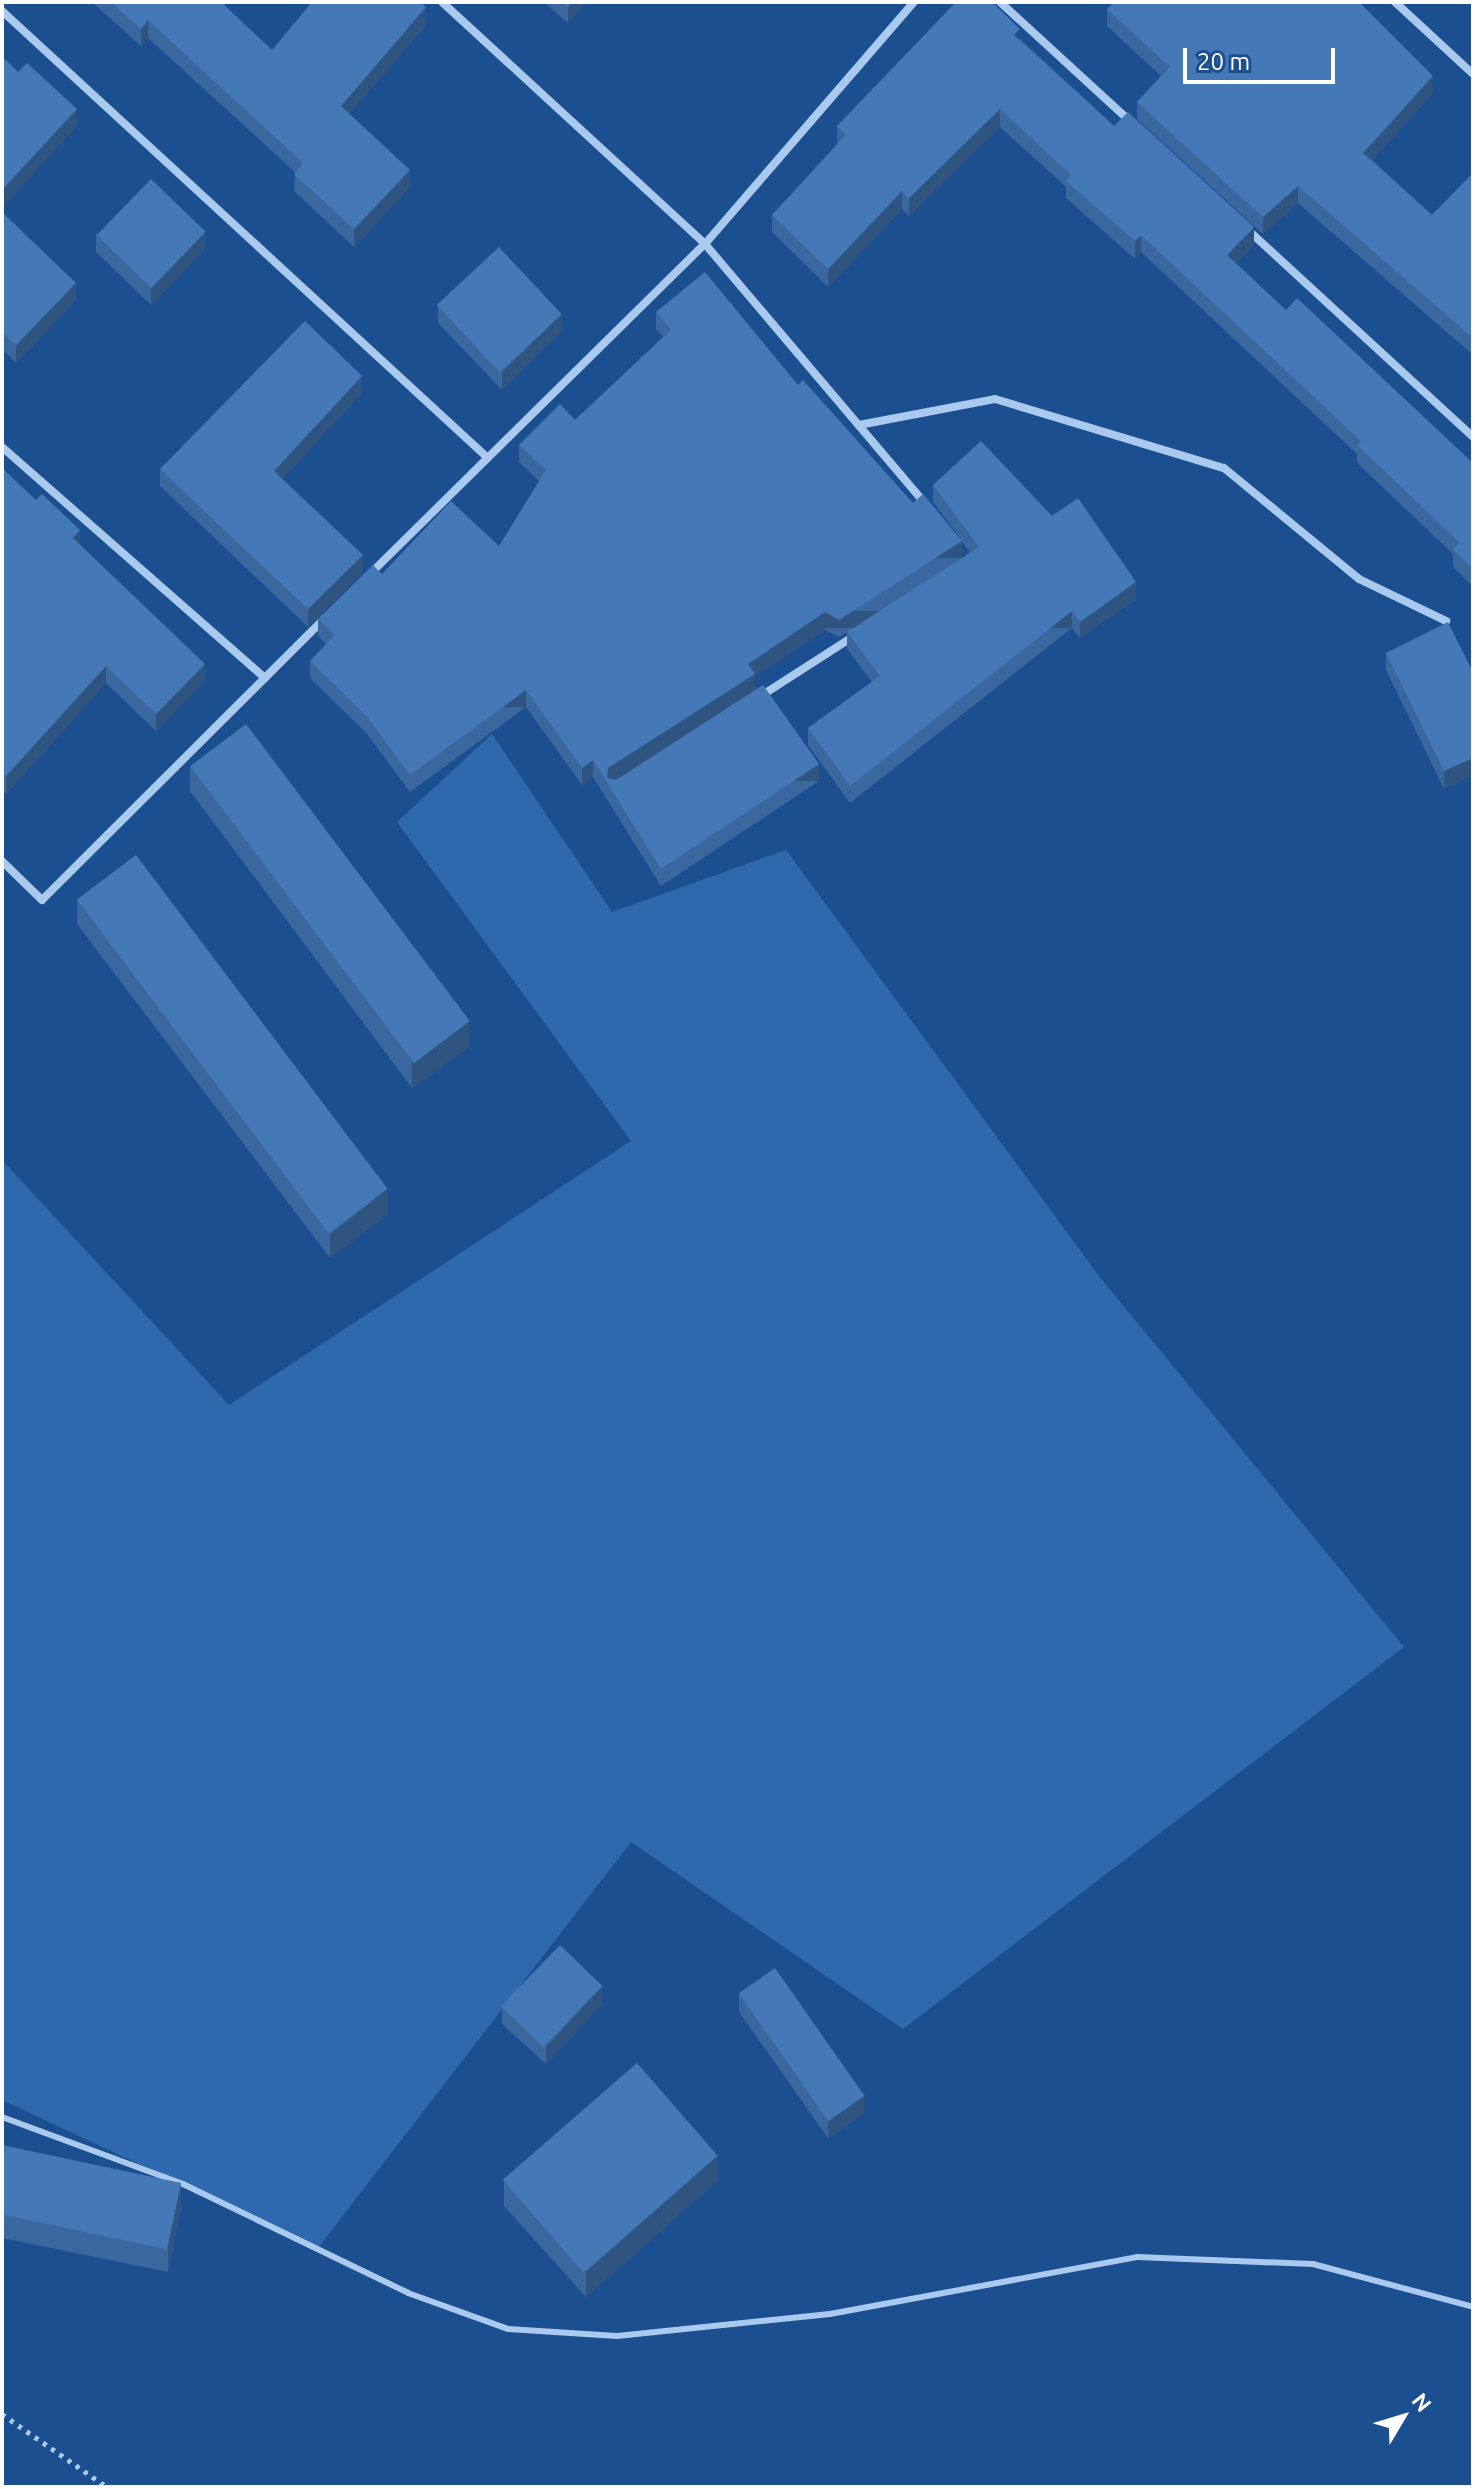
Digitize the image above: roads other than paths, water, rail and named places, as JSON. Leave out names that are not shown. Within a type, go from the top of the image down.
[{"type":"street","points":[[442,2],[705,244],[935,515]]},
{"type":"street","points":[[1000,2],[1139,129]]},
{"type":"street","points":[[1395,2],[1473,74]]},
{"type":"street","points":[[354,590],[705,244],[909,4]]},
{"type":"street","points":[[2,11],[488,458]]},
{"type":"street","points":[[1242,225],[1473,437]]},
{"type":"street","points":[[859,425],[995,399],[1224,468],[1359,579],[1446,621]]},
{"type":"street","points":[[2,447],[265,678]]},
{"type":"street","points":[[2,861],[42,900],[332,612]]},
{"type":"street","points":[[746,706],[866,629]]},
{"type":"lane","points":[[2,2117],[183,2184],[408,2293],[508,2329],[617,2336],[830,2314],[1137,2257],[1313,2264],[1473,2307]]}]
